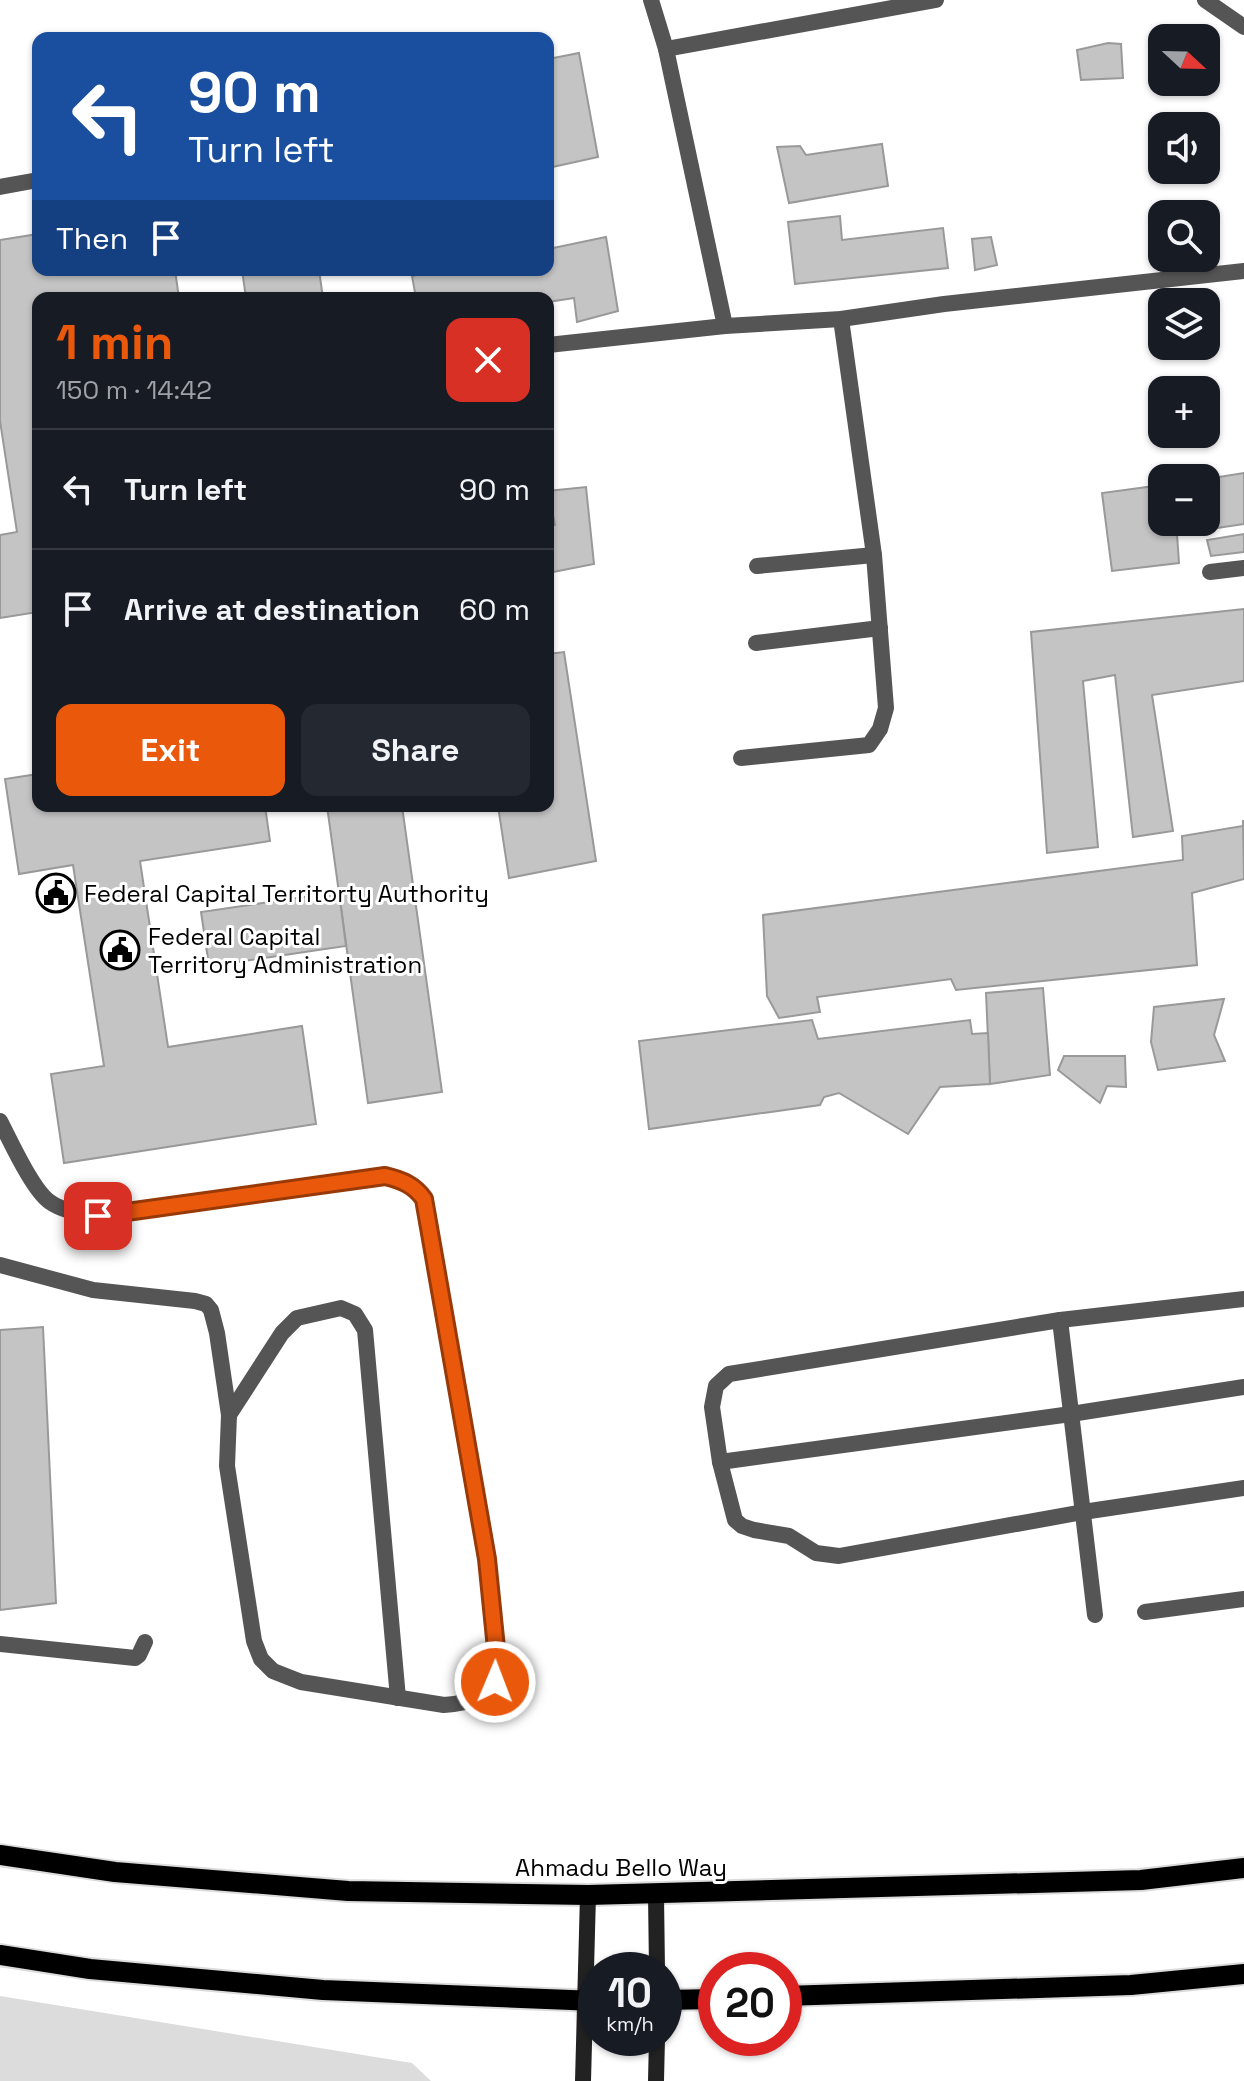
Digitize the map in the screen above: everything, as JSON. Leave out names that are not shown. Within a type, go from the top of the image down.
[{"type":"main road","name":"Ahmadu Bello Way","points":[[0,1855],[115,1872],[348,1891],[588,1895],[1141,1880],[1244,1868]]},
{"type":"main road","points":[[0,1955],[90,1969],[323,1990],[578,2000]]},
{"type":"main road","points":[[802,1995],[1131,1985],[1244,1974]]},
{"type":"street","points":[[588,1895],[590,1952]]},
{"type":"street","points":[[656,1895],[657,1952]]},
{"type":"street","points":[[583,2081],[586,2056]]},
{"type":"street","points":[[656,2081],[657,2056]]},
{"type":"lane","points":[[651,0],[666,49],[725,326]]},
{"type":"lane","points":[[666,49],[936,0]]},
{"type":"lane","points":[[1205,0],[1244,27]]},
{"type":"lane","points":[[0,187],[32,181]]},
{"type":"lane","points":[[554,344],[725,326],[841,319],[944,304],[1244,271]]},
{"type":"lane","points":[[741,758],[869,745],[880,729],[886,708],[874,555],[841,319]]},
{"type":"lane","points":[[757,566],[874,555]]},
{"type":"lane","points":[[1210,572],[1244,568]]},
{"type":"lane","points":[[756,643],[880,628]]},
{"type":"lane","points":[[0,1121],[29,1176],[48,1201],[69,1211],[98,1216],[385,1176],[417,1189],[424,1199],[487,1559],[498,1668],[495,1682],[486,1692],[465,1703],[444,1705],[301,1682],[273,1671],[261,1659],[254,1641],[227,1466],[229,1415],[211,1310],[206,1304],[195,1301],[93,1290],[0,1265]]},
{"type":"lane","points":[[1244,1299],[1060,1320],[729,1374],[716,1386],[712,1407],[720,1462],[735,1520],[754,1530],[789,1536],[816,1553],[839,1556],[1083,1512],[1244,1488]]},
{"type":"lane","points":[[229,1415],[282,1333],[297,1318],[341,1308],[355,1314],[365,1330],[398,1698]]},
{"type":"lane","points":[[1060,1320],[1095,1615]]},
{"type":"lane","points":[[720,1462],[1244,1387]]},
{"type":"lane","points":[[1145,1612],[1244,1599]]},
{"type":"lane","points":[[0,1644],[135,1658],[145,1642]]},
{"type":"shaded area","points":[[0,1996],[412,2063],[431,2081],[0,2081]]},
{"type":"building","points":[[1108,43],[1121,44],[1123,78],[1081,80],[1077,50]]},
{"type":"building","points":[[579,53],[598,157],[554,167],[554,58]]},
{"type":"building","points":[[882,144],[888,186],[789,203],[777,147],[800,146],[806,155]]},
{"type":"building","points":[[840,216],[842,240],[943,228],[948,268],[795,284],[788,222]]},
{"type":"building","points":[[32,235],[32,276],[176,276],[178,292],[32,292],[32,613],[0,618],[0,535],[17,532],[0,421],[0,240]]},
{"type":"building","points":[[606,237],[618,311],[577,322],[574,298],[554,301],[554,292],[415,292],[412,276],[554,276],[554,248]]},
{"type":"building","points":[[991,237],[997,265],[975,270],[972,239]]},
{"type":"building","points":[[243,276],[320,276],[322,292],[245,292]]},
{"type":"building","points":[[1244,473],[1244,524],[1220,528],[1220,477]]},
{"type":"building","points":[[586,487],[594,564],[554,572],[554,490]]},
{"type":"building","points":[[1148,487],[1148,536],[1177,536],[1179,563],[1112,571],[1102,493]]},
{"type":"building","points":[[1244,534],[1244,552],[1211,556],[1207,540]]},
{"type":"building","points":[[1244,609],[1244,681],[1152,695],[1173,831],[1133,837],[1115,675],[1083,681],[1098,847],[1047,853],[1031,632]]},
{"type":"building","points":[[564,652],[596,861],[509,878],[499,812],[554,812],[554,653]]},
{"type":"building","name":"Federal Capital Territory Administration","points":[[32,775],[32,812],[266,812],[270,841],[140,861],[168,1047],[302,1026],[316,1124],[64,1163],[51,1074],[104,1066],[73,865],[19,874],[5,779]]},
{"type":"building","name":"Federal Capital Territory Administration","points":[[328,812],[403,812],[442,1092],[368,1103]]},
{"type":"building","points":[[1243,820],[1244,879],[1192,893],[1197,965],[956,990],[951,979],[817,997],[820,1012],[779,1018],[767,996],[763,915],[1183,860],[1182,836],[1243,826]]},
{"type":"building","name":"Federal Capital Territory Administration","points":[[339,892],[346,946],[209,966],[201,912]]},
{"type":"building","points":[[1043,988],[1050,1075],[990,1084],[986,993]]},
{"type":"building","points":[[1224,999],[1214,1035],[1225,1061],[1158,1070],[1151,1042],[1154,1007]]},
{"type":"building","points":[[812,1020],[818,1039],[970,1020],[972,1034],[988,1033],[990,1084],[940,1087],[908,1134],[839,1093],[824,1097],[820,1105],[649,1129],[639,1041]]},
{"type":"building","points":[[1064,1056],[1125,1056],[1126,1087],[1107,1086],[1100,1103],[1058,1070]]},
{"type":"building","points":[[43,1327],[56,1603],[0,1610],[0,1330]]},
{"type":"place","name":"Federal Capital Territorty Authority","points":[[56,893]]},
{"type":"place","name":"Federal Capital Territory Administration","points":[[120,950]]},
{"type":"route","points":[[98,1216],[385,1176],[417,1189],[424,1199],[487,1559],[498,1668],[495,1682]]}]
